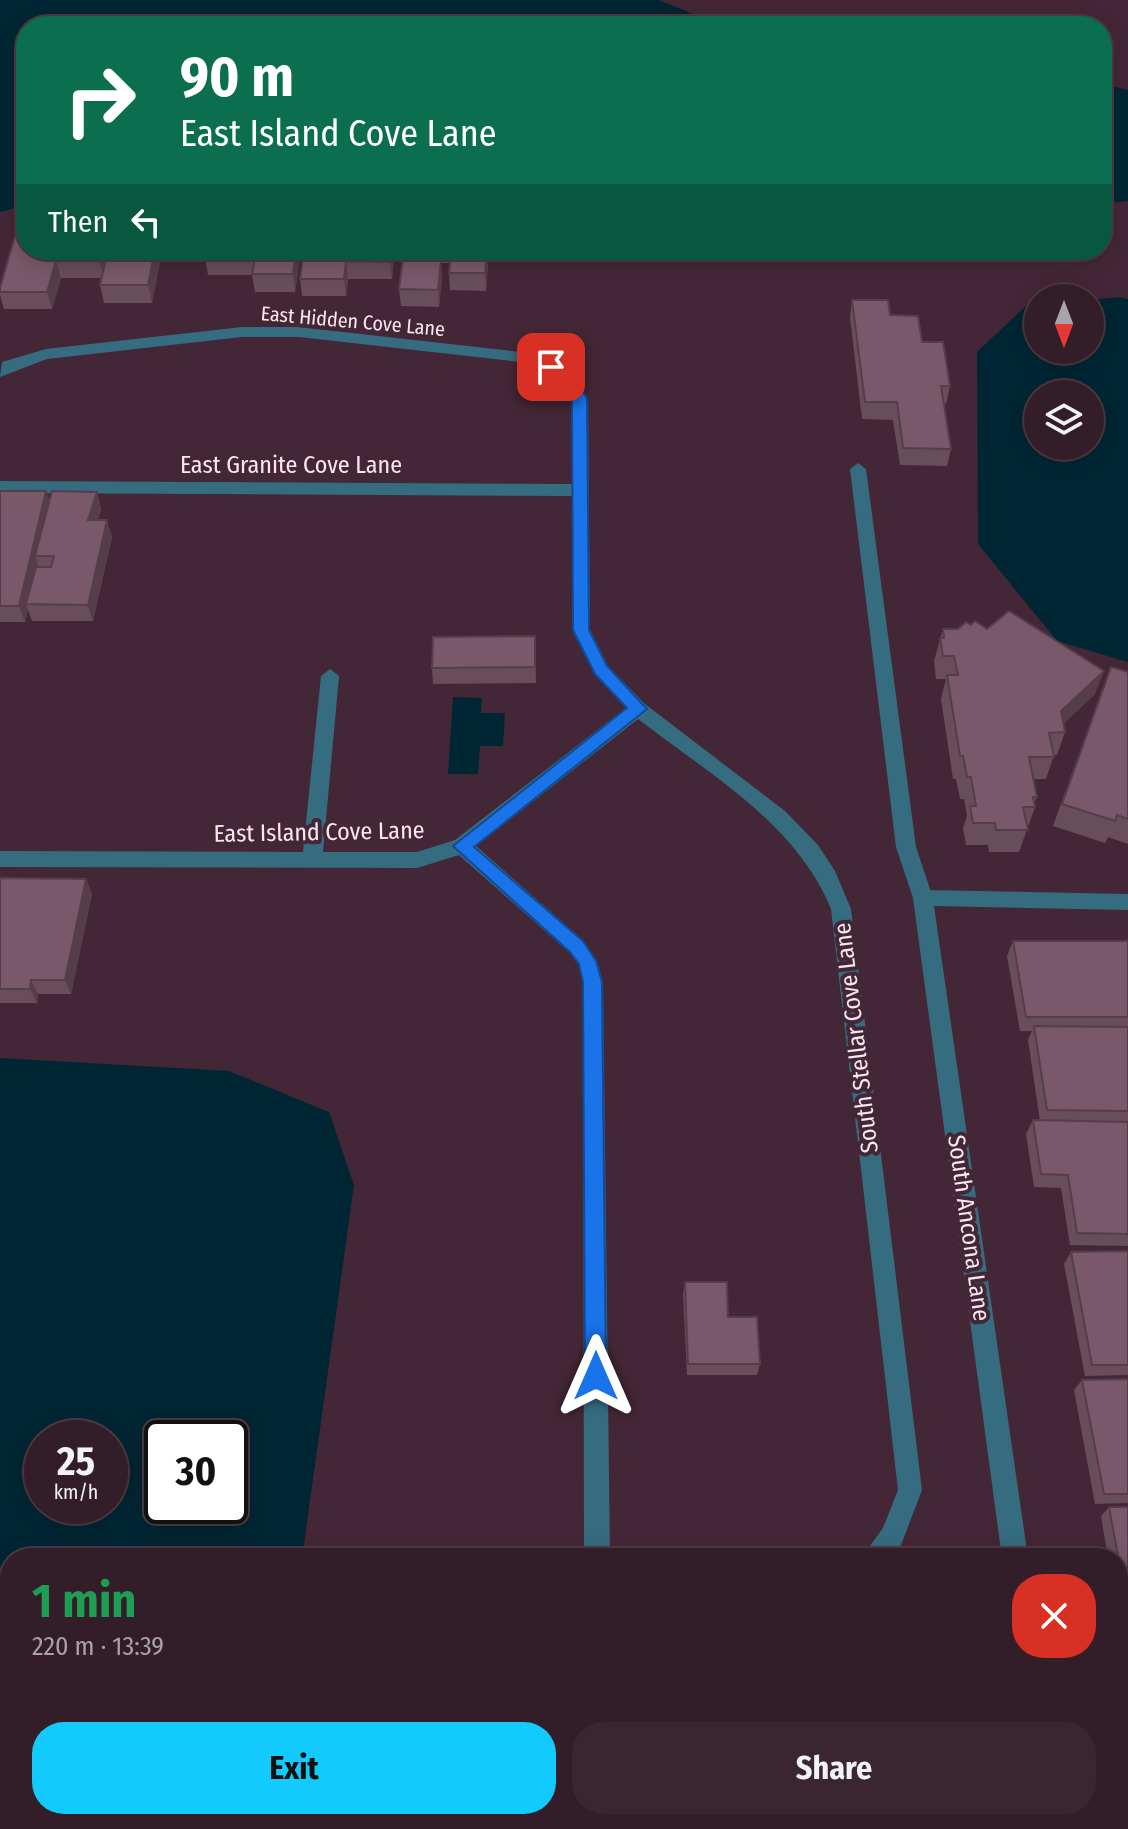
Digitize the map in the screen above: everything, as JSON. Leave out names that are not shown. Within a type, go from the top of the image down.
[{"type":"street","name":"East Hidden Cove Lane","points":[[4,369],[46,354],[242,332],[299,332],[409,344],[520,357],[551,367]]},
{"type":"street","name":"South Stellar Cove Lane","points":[[551,367],[565,378],[580,398],[581,630],[601,670],[638,709],[778,816],[811,851],[828,877],[841,909],[910,1490],[893,1547]]},
{"type":"street","name":"South Ancona Lane","points":[[858,469],[906,847],[923,898],[1014,1548]]},
{"type":"street","name":"East Granite Cove Lane","points":[[0,487],[582,490]]},
{"type":"street","points":[[312,860],[330,676]]},
{"type":"street","name":"East Island Cove Lane","points":[[0,859],[417,860],[462,846],[638,709]]},
{"type":"street","points":[[462,846],[577,947],[587,961],[593,982],[597,1548]]},
{"type":"street","points":[[923,898],[1128,902]]},
{"type":"water","points":[[0,0],[659,0],[698,16],[16,16],[16,208],[0,212]]},
{"type":"water","points":[[1112,86],[1128,90],[1128,201],[1112,203]]},
{"type":"water","points":[[1104,299],[1128,299],[1128,662],[1057,641],[978,544],[977,352],[1024,308],[1024,364],[1104,364]]},
{"type":"water","points":[[453,697],[482,698],[481,713],[505,713],[503,746],[480,746],[478,774],[448,774]]},
{"type":"water","points":[[0,1058],[229,1071],[329,1112],[354,1185],[303,1548],[0,1548]]},
{"type":"building","points":[[16,233],[16,260],[99,260],[56,261],[47,292],[0,292]]},
{"type":"building","points":[[106,260],[153,260],[148,285],[100,285]]},
{"type":"building","points":[[255,260],[295,260],[293,274],[252,274]]},
{"type":"building","points":[[303,260],[390,260],[346,261],[344,279],[300,279]]},
{"type":"building","points":[[403,260],[441,260],[438,290],[399,289]]},
{"type":"building","points":[[450,260],[486,260],[485,273],[449,273]]},
{"type":"building","points":[[852,300],[888,300],[890,315],[918,316],[922,342],[943,342],[950,386],[941,386],[951,449],[903,448],[897,402],[865,402]]},
{"type":"building","points":[[0,491],[46,491],[19,606],[0,606]]},
{"type":"building","points":[[52,491],[97,492],[88,520],[107,520],[88,605],[26,604],[36,567],[51,567],[54,556],[35,556]]},
{"type":"building","points":[[1009,611],[1104,671],[1061,711],[1065,732],[1049,733],[1054,757],[1029,757],[1037,797],[1033,797],[1035,807],[1023,807],[1028,830],[996,830],[995,823],[973,823],[970,806],[976,806],[971,777],[967,777],[963,756],[960,756],[947,675],[958,675],[954,656],[943,656],[940,638],[944,638],[943,629],[958,629],[966,622],[971,625],[975,621],[987,629]]},
{"type":"building","points":[[535,636],[535,667],[432,668],[433,637]]},
{"type":"building","points":[[1111,667],[1128,672],[1128,819],[1117,815],[1115,821],[1062,804]]},
{"type":"building","points":[[0,878],[86,879],[65,980],[31,980],[30,989],[0,989]]},
{"type":"building","points":[[1013,941],[1128,941],[1128,1017],[1026,1017]]},
{"type":"building","points":[[1034,1026],[1128,1027],[1128,1111],[1047,1110]]},
{"type":"building","points":[[1033,1120],[1128,1122],[1128,1234],[1077,1233],[1068,1175],[1041,1174]]},
{"type":"building","points":[[1128,1251],[1128,1365],[1092,1365],[1071,1252]]},
{"type":"building","points":[[685,1282],[727,1282],[728,1317],[757,1317],[760,1364],[688,1364]]},
{"type":"building","points":[[1128,1379],[1128,1494],[1104,1494],[1082,1380]]},
{"type":"building","points":[[1109,1507],[1128,1507],[1128,1548],[1117,1548]]},
{"type":"route","points":[[551,367],[565,378],[580,398],[581,630],[601,670],[638,709],[462,846],[577,947],[587,961],[593,982],[596,1376]]}]
